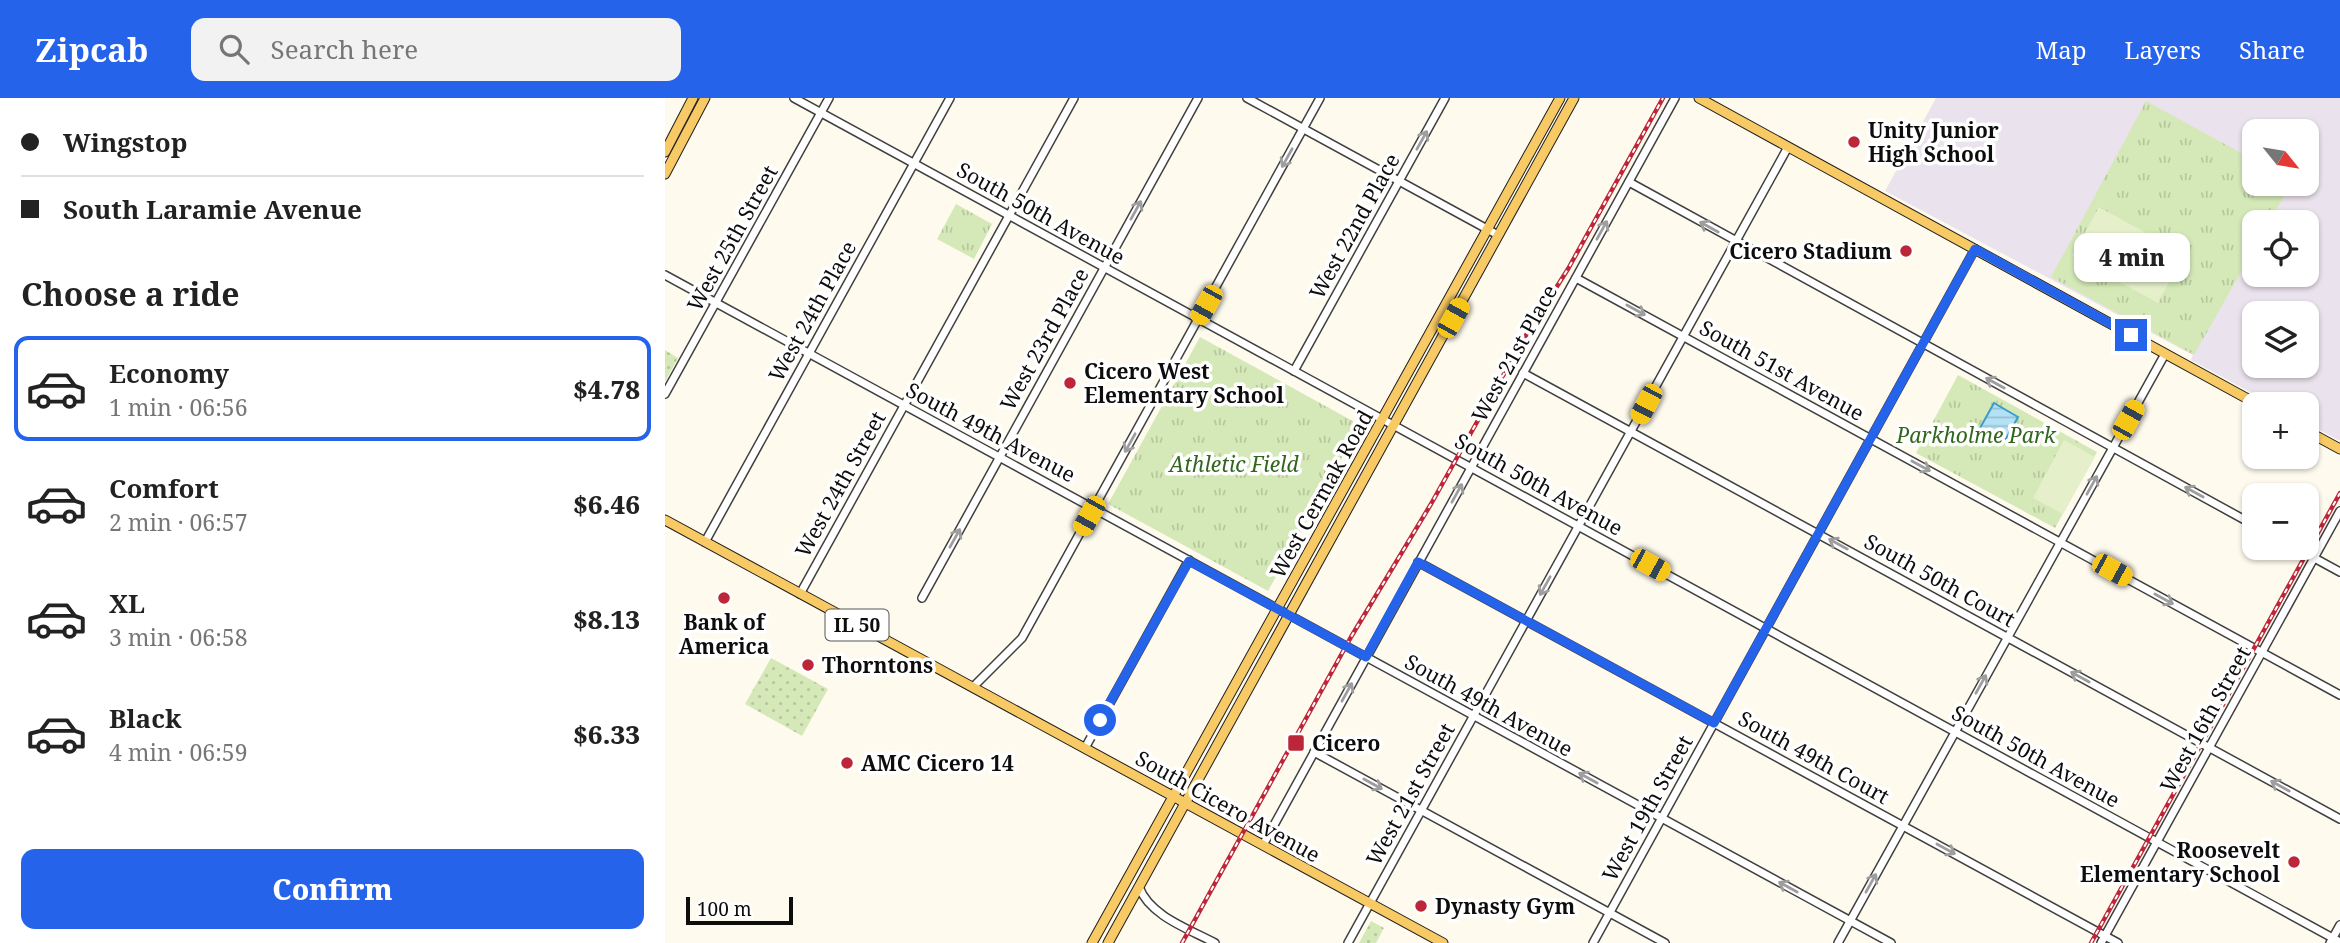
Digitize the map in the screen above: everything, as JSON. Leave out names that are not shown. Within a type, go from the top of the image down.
[{"type":"main road","points":[[665,152],[693,98]]},
{"type":"main road","points":[[665,174],[705,98]]},
{"type":"main road","name":"West Cermak Road","points":[[1092,943],[1560,98]]},
{"type":"main road","name":"West Cermak Road","points":[[1108,943],[1574,98]]},
{"type":"main road","points":[[1699,98],[2242,396]]},
{"type":"main road","points":[[2319,438],[2340,449]]},
{"type":"main road","name":"South Cicero Avenue","points":[[665,520],[1443,943]]},
{"type":"street","name":"South 50th Avenue","points":[[794,98],[2334,941]]},
{"type":"street","name":"West 25th Street","points":[[665,394],[828,98]]},
{"type":"street","name":"West 24th Place","points":[[705,542],[950,98]]},
{"type":"street","name":"West 24th Street","points":[[800,594],[1075,98]]},
{"type":"street","name":"West 23rd Place","points":[[922,598],[1198,98]]},
{"type":"street","points":[[1247,98],[1498,235]]},
{"type":"street","points":[[973,688],[1022,638],[1320,98]]},
{"type":"street","name":"West 22nd Place","points":[[1294,371],[1445,98]]},
{"type":"street","name":"West 21st Place","points":[[1263,845],[1675,98]]},
{"type":"street","name":"West 21st Street","points":[[1348,943],[1788,147]]},
{"type":"street","points":[[1629,183],[2242,518]]},
{"type":"street","name":"West 19th Street","points":[[1593,943],[1975,249]]},
{"type":"street","name":"South 49th Avenue","points":[[665,275],[1891,943]]},
{"type":"street","name":"South 51st Avenue","points":[[1576,278],[2340,695]]},
{"type":"street","points":[[1838,943],[2165,354]]},
{"type":"street","name":"South 50th Court","points":[[1523,373],[2340,818]]},
{"type":"street","name":"West 16th Street","points":[[2319,549],[2340,511]]},
{"type":"street","name":"West 16th Street","points":[[2103,940],[2313,560]]},
{"type":"street","points":[[2318,560],[2340,572]]},
{"type":"street","points":[[1085,748],[1189,561]]},
{"type":"street","name":"South 49th Court","points":[[1418,562],[1903,826],[2103,940],[2118,943]]},
{"type":"street","points":[[1314,752],[1665,943]]},
{"type":"street","points":[[1139,887],[1144,900],[1156,911],[1215,943]]},
{"type":"street","points":[[2334,941],[2340,925]]},
{"type":"shaded area","points":[[1936,98],[2340,98],[2340,441],[2319,430],[2319,392],[2250,392],[2191,360],[2193,355],[1885,191]]},
{"type":"green space","points":[[2146,101],[2242,153],[2242,196],[2284,196],[2276,210],[2242,210],[2242,270],[2194,355],[2051,277]]},
{"type":"green space","points":[[956,204],[992,224],[974,259],[937,239]]},
{"type":"green space","points":[[2099,207],[2184,254],[2158,303],[2072,256]]},
{"type":"green space","name":"Athletic Field","points":[[1200,337],[1360,425],[1268,591],[1108,504]]},
{"type":"green space","points":[[665,350],[678,358],[665,382]]},
{"type":"green space","name":"Parkholme Park","points":[[1958,375],[2097,452],[2055,528],[1916,453]]},
{"type":"green space","points":[[2064,440],[2095,457],[2063,514],[2033,498]]},
{"type":"green space","points":[[771,658],[828,689],[802,736],[745,704]]},
{"type":"green space","points":[[1371,921],[1384,928],[1376,943],[1359,943]]},
{"type":"water","points":[[1994,403],[2018,417],[2006,439],[2002,440],[1980,428]]},
{"type":"railway","points":[[1182,943],[1351,637],[1431,504],[1523,340],[1568,269],[1663,98]]},
{"type":"railway","points":[[2091,943],[2340,493]]},
{"type":"place","name":"Unity Junior High School","points":[[1854,142]]},
{"type":"place","name":"Cicero Stadium","points":[[1906,251]]},
{"type":"place","name":"Cicero West Elementary School","points":[[1070,383]]},
{"type":"place","name":"Bank of America","points":[[724,598]]},
{"type":"place","name":"Thorntons","points":[[808,665]]},
{"type":"place","name":"Cicero","points":[[1296,743]]},
{"type":"place","name":"AMC Cicero 14","points":[[847,763]]},
{"type":"place","name":"Roosevelt Elementary School","points":[[2294,862]]},
{"type":"place","name":"Dynasty Gym","points":[[1421,906]]},
{"type":"route","points":[[1100,720],[1189,561],[1366,657],[1418,562],[1714,723],[1975,249],[2131,335]]}]
